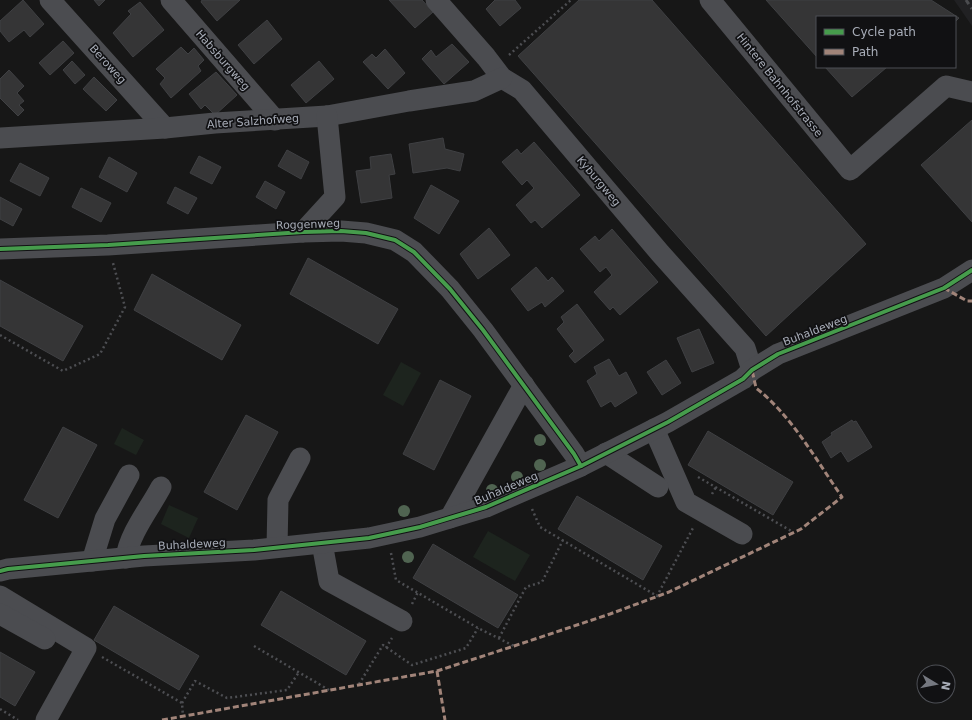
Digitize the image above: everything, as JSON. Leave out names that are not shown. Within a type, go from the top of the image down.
[{"type":"street","name":"Beroweg","points":[[50,0],[165,128]]},
{"type":"street","name":"Habsburgweg","points":[[171,0],[275,120]]},
{"type":"street","name":"Kyburgweg","points":[[436,0],[486,57],[502,78],[522,90],[660,253],[745,348],[752,370]]},
{"type":"street","name":"Hintere Bahnhofstrasse","points":[[710,0],[850,170],[946,86],[972,92]]},
{"type":"street","name":"Alter Salzhofweg","points":[[0,138],[327,116],[474,90],[502,78]]},
{"type":"street","name":"Roggenweg","points":[[303,232],[335,197],[327,116]]},
{"type":"street","name":"Roggenweg","points":[[0,249],[108,245],[303,232],[341,231],[366,233],[395,240],[414,252],[450,289],[524,385],[581,466]]},
{"type":"street","name":"Buhaldeweg","points":[[0,571],[92,561],[277,547],[369,538],[420,527],[486,507],[581,466],[668,422],[743,379],[752,370],[778,354],[944,288],[972,270]]},
{"type":"street","points":[[450,518],[524,385]]},
{"type":"street","points":[[654,428],[686,502],[742,534]]},
{"type":"street","points":[[606,453],[658,487]]},
{"type":"street","points":[[277,547],[278,500],[300,458]]},
{"type":"street","points":[[92,561],[105,519],[129,475]]},
{"type":"street","points":[[126,558],[127,551],[135,533],[161,488]]},
{"type":"street","points":[[322,542],[329,582],[402,621]]},
{"type":"street","points":[[0,596],[86,648],[46,720]]},
{"type":"street","points":[[0,614],[50,642]]},
{"type":"path","points":[[502,78],[503,62],[509,55],[571,0]]},
{"type":"path","points":[[0,335],[63,371],[100,354],[125,307],[108,245]]},
{"type":"path","points":[[693,474],[794,532]]},
{"type":"path","points":[[524,490],[540,527],[657,596],[702,511],[716,488]]},
{"type":"path","points":[[386,534],[396,580],[478,628],[514,646]]},
{"type":"path","points":[[499,638],[526,587],[542,582],[563,540]]},
{"type":"path","points":[[359,684],[383,645],[412,665],[466,648],[478,628]]},
{"type":"path","points":[[254,646],[329,690]]},
{"type":"path","points":[[86,648],[182,703]]},
{"type":"path","points":[[183,716],[182,703],[195,680],[227,698],[287,690],[298,672]]},
{"type":"path","points":[[0,709],[18,720]]},
{"type":"shaded area","points":[[954,0],[972,0],[972,26]]},
{"type":"shaded area","points":[[401,362],[421,373],[403,406],[383,395]]},
{"type":"shaded area","points":[[122,428],[144,440],[136,455],[114,444]]},
{"type":"shaded area","points":[[169,505],[198,518],[189,538],[161,524]]},
{"type":"shaded area","points":[[488,531],[530,555],[515,581],[473,557]]},
{"type":"building","points":[[23,0],[44,24],[30,37],[24,30],[9,42],[0,31],[0,21]]},
{"type":"building","points":[[94,0],[105,0],[99,6]]},
{"type":"building","points":[[202,0],[240,0],[217,21],[201,2]]},
{"type":"building","points":[[389,0],[422,0],[433,12],[415,28]]},
{"type":"building","points":[[495,0],[515,0],[521,8],[500,26],[486,9]]},
{"type":"building","points":[[579,0],[652,0],[866,244],[766,336],[518,56]]},
{"type":"building","points":[[766,0],[931,0],[956,16],[816,16],[816,56]]},
{"type":"building","points":[[140,2],[164,30],[133,57],[113,33],[131,14],[128,11]]},
{"type":"building","points":[[267,20],[282,39],[254,64],[238,45]]},
{"type":"building","points":[[63,41],[74,53],[50,75],[39,63]]},
{"type":"building","points":[[452,44],[469,62],[444,84],[422,59],[431,50],[436,57]]},
{"type":"building","points":[[181,47],[188,54],[194,48],[204,60],[198,66],[201,71],[171,98],[160,84],[165,78],[156,69]]},
{"type":"building","points":[[385,49],[405,73],[388,89],[363,62],[372,54],[376,58]]},
{"type":"building","points":[[72,61],[85,75],[75,84],[63,70]]},
{"type":"building","points":[[319,61],[334,79],[306,103],[291,85]]},
{"type":"building","points":[[826,68],[886,68],[852,97]]},
{"type":"building","points":[[9,70],[24,86],[17,93],[24,101],[19,105],[24,110],[18,116],[0,98],[0,79]]},
{"type":"building","points":[[216,72],[237,95],[215,115],[205,105],[201,109],[189,94]]},
{"type":"building","points":[[94,77],[117,100],[106,111],[83,89]]},
{"type":"building","points":[[972,120],[972,222],[921,165]]},
{"type":"building","points":[[443,138],[445,149],[464,154],[460,171],[447,168],[413,173],[409,144]]},
{"type":"building","points":[[534,142],[580,195],[542,228],[535,220],[531,223],[516,205],[534,188],[527,180],[522,185],[502,162],[517,149],[521,154]]},
{"type":"building","points":[[287,150],[309,162],[301,179],[278,166]]},
{"type":"building","points":[[391,154],[395,174],[389,175],[392,198],[361,203],[356,171],[371,169],[370,157]]},
{"type":"building","points":[[199,156],[221,167],[212,184],[190,173]]},
{"type":"building","points":[[109,157],[137,173],[127,192],[99,177]]},
{"type":"building","points":[[20,163],[49,178],[40,196],[10,181]]},
{"type":"building","points":[[265,181],[285,192],[276,209],[256,197]]},
{"type":"building","points":[[431,185],[459,201],[439,234],[414,218]]},
{"type":"building","points":[[175,187],[197,198],[188,214],[167,203]]},
{"type":"building","points":[[81,188],[111,203],[101,222],[72,207]]},
{"type":"building","points":[[0,197],[22,209],[13,226],[0,219]]},
{"type":"building","points":[[489,228],[510,255],[478,279],[460,254]]},
{"type":"building","points":[[612,229],[658,282],[620,315],[613,307],[610,310],[594,292],[612,275],[606,267],[600,272],[580,249],[595,236],[599,241]]},
{"type":"building","points":[[308,258],[398,309],[378,344],[290,294]]},
{"type":"building","points":[[536,267],[548,281],[552,277],[564,291],[545,307],[542,302],[528,311],[511,289]]},
{"type":"building","points":[[152,274],[241,325],[222,360],[134,310]]},
{"type":"building","points":[[0,280],[83,326],[63,361],[0,326]]},
{"type":"building","points":[[577,304],[604,340],[575,363],[569,356],[574,351],[557,329],[564,322],[561,317]]},
{"type":"building","points":[[699,329],[714,363],[692,372],[677,338]]},
{"type":"building","points":[[609,359],[619,376],[626,372],[637,393],[615,407],[611,401],[601,407],[587,381],[597,374],[594,367]]},
{"type":"building","points":[[666,360],[681,383],[662,395],[647,372]]},
{"type":"building","points":[[440,380],[471,396],[434,470],[403,454]]},
{"type":"building","points":[[246,415],[278,432],[237,510],[204,492]]},
{"type":"building","points":[[852,420],[853,422],[856,421],[872,447],[848,462],[841,451],[831,458],[822,442],[832,435],[831,433]]},
{"type":"building","points":[[63,427],[97,445],[58,518],[24,500]]},
{"type":"building","points":[[708,431],[793,482],[773,515],[688,465]]},
{"type":"building","points":[[577,496],[662,546],[643,580],[558,529]]},
{"type":"building","points":[[433,544],[518,595],[498,628],[413,578]]},
{"type":"building","points":[[281,591],[366,641],[346,675],[261,625]]},
{"type":"building","points":[[114,606],[199,656],[179,690],[94,640]]},
{"type":"building","points":[[0,652],[35,672],[15,706],[0,697]]},
{"type":"railway","points":[[966,0],[972,9]]},
{"type":"marked path","points":[[944,288],[967,301],[972,301]]},
{"type":"marked path","points":[[162,720],[437,671],[610,614],[669,592],[801,529],[842,497],[792,425],[769,399],[756,388],[752,370]]},
{"type":"marked path","points":[[437,671],[445,720]]},
{"type":"cycle path","points":[[0,249],[108,245],[303,232],[341,231],[366,233],[395,240],[414,252],[450,289],[483,330],[574,454],[581,466]]},
{"type":"cycle path","points":[[0,571],[144,556],[254,550],[369,538],[420,527],[486,507],[581,466],[668,422],[743,379],[752,370],[778,354],[944,288],[972,270]]}]
